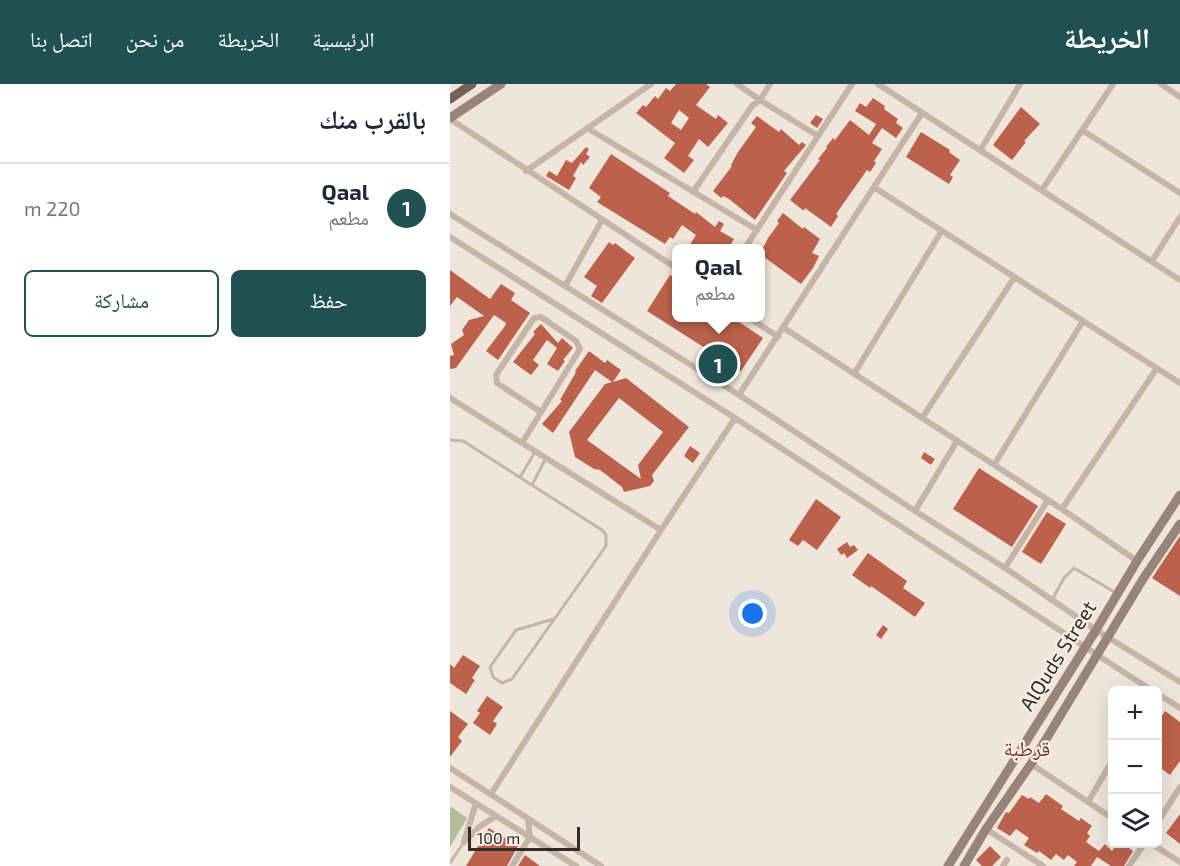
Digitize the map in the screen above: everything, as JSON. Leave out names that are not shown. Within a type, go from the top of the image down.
[{"type":"main road","points":[[450,99],[472,84]]},
{"type":"street","points":[[501,84],[450,119],[672,265]]},
{"type":"street","points":[[526,171],[651,84]]},
{"type":"street","points":[[737,84],[818,136]]},
{"type":"street","points":[[693,192],[752,106],[760,100],[770,84]]},
{"type":"street","points":[[748,244],[852,84]]},
{"type":"street","points":[[878,84],[1180,280]]},
{"type":"street","points":[[981,149],[1020,84]]},
{"type":"street","points":[[1042,190],[1113,84]]},
{"type":"street","points":[[1161,84],[1180,97]]},
{"type":"street","points":[[739,395],[922,113]]},
{"type":"street","points":[[587,128],[757,230]]},
{"type":"street","points":[[1082,130],[1180,193]]},
{"type":"street","points":[[875,188],[1180,383]]},
{"type":"street","points":[[450,214],[739,395],[1096,630],[1180,682]]},
{"type":"street","points":[[1152,261],[1180,217]]},
{"type":"street","points":[[565,286],[602,220]]},
{"type":"street","points":[[854,374],[941,232]]},
{"type":"street","points":[[450,237],[735,418],[1145,686]]},
{"type":"street","points":[[922,418],[1014,278]]},
{"type":"street","points":[[522,443],[580,349],[576,341],[541,317],[537,317],[534,318],[496,375],[496,379],[497,383],[541,412]]},
{"type":"street","points":[[994,465],[1083,321]]},
{"type":"street","points":[[756,322],[778,337]]},
{"type":"street","points":[[784,328],[1062,509],[1137,561]]},
{"type":"street","points":[[1062,509],[1157,368]]},
{"type":"street","points":[[450,398],[661,530]]},
{"type":"street","points":[[491,794],[735,418]]},
{"type":"street","points":[[915,511],[957,441]]},
{"type":"street","name":"AlQuds Street","points":[[948,866],[1180,495]]},
{"type":"street","points":[[1005,568],[1048,500]]},
{"type":"street","name":"AlQuds Street","points":[[964,866],[986,828],[1031,764],[1107,636],[1180,524]]},
{"type":"street","points":[[1162,697],[1180,708]]},
{"type":"street","points":[[1031,764],[1108,815]]},
{"type":"street","points":[[450,768],[601,866]]},
{"type":"street","points":[[1088,802],[1108,769]]},
{"type":"street","points":[[450,787],[576,866]]},
{"type":"street","points":[[1162,816],[1180,787]]},
{"type":"street","points":[[464,842],[476,803]]},
{"type":"street","points":[[464,842],[479,827],[496,816]]},
{"type":"street","points":[[512,866],[530,837],[528,819]]},
{"type":"street","points":[[986,828],[1043,866]]},
{"type":"street","points":[[1130,866],[1141,848]]},
{"type":"street","points":[[1159,848],[1180,862]]},
{"type":"lane","points":[[450,440],[463,441],[602,530],[606,535],[606,546],[554,620],[512,679],[502,683],[493,677],[490,667],[513,633],[520,628],[554,620]]},
{"type":"lane","points":[[520,477],[535,452]]},
{"type":"lane","points":[[532,485],[546,458]]},
{"type":"lane","points":[[1052,600],[1064,578],[1074,568],[1118,594]]},
{"type":"lane","points":[[450,863],[464,842]]},
{"type":"green space","points":[[450,806],[467,818],[450,847]]},
{"type":"building","points":[[676,84],[706,84],[710,87],[696,105],[716,119],[718,115],[728,123],[708,147],[699,139],[688,156],[694,160],[684,173],[664,158],[675,143],[636,113],[643,105],[646,107],[655,96],[658,99],[666,88],[670,91]],"holes":[[[679,110],[689,118],[681,130],[671,123]]]},
{"type":"building","points":[[873,98],[898,119],[896,123],[903,128],[896,138],[882,128],[872,143],[882,149],[874,161],[876,163],[870,172],[867,170],[836,214],[838,216],[831,227],[790,200],[820,160],[818,159],[826,147],[833,138],[835,140],[850,120],[869,135],[876,124],[855,111],[860,103],[866,107]]},
{"type":"building","points":[[1021,107],[1040,124],[1024,141],[1026,142],[1012,160],[993,145]]},
{"type":"building","points":[[816,115],[823,119],[817,128],[810,123]]},
{"type":"building","points":[[757,116],[779,132],[781,129],[799,145],[802,142],[806,145],[784,171],[787,173],[755,220],[729,199],[723,196],[721,198],[713,191],[732,166],[738,152],[756,127],[751,123]]},
{"type":"building","points":[[921,132],[950,150],[949,152],[960,160],[950,175],[953,177],[949,184],[906,157]]},
{"type":"building","points":[[586,147],[589,149],[586,154],[590,157],[583,165],[581,162],[573,176],[576,178],[569,190],[546,176],[549,171],[557,176],[566,160],[572,163]]},
{"type":"building","points":[[611,154],[670,193],[668,196],[695,214],[696,212],[715,227],[719,221],[724,224],[720,231],[734,239],[731,244],[690,244],[696,235],[682,225],[673,239],[670,237],[665,244],[597,202],[601,197],[589,188]]},
{"type":"building","points":[[783,213],[820,239],[812,253],[819,256],[801,284],[765,258],[765,244],[779,223],[777,221]]},
{"type":"building","points":[[609,242],[613,245],[615,243],[635,258],[602,303],[591,296],[597,286],[584,277]]},
{"type":"building","points":[[450,270],[490,299],[501,284],[515,293],[511,300],[530,313],[498,360],[486,351],[506,323],[494,315],[456,368],[450,369],[450,356],[454,355],[451,344],[464,335],[462,330],[469,320],[484,316],[457,297],[450,306]]},
{"type":"building","points":[[670,275],[672,276],[672,322],[739,322],[763,338],[741,371],[647,311]]},
{"type":"building","points":[[541,324],[558,343],[562,338],[573,348],[563,360],[565,361],[558,371],[547,364],[557,348],[547,340],[533,360],[539,365],[531,375],[513,362]]},
{"type":"building","points":[[589,351],[605,363],[607,360],[621,370],[613,382],[626,378],[689,427],[652,475],[654,481],[650,486],[624,492],[622,487],[600,470],[594,469],[575,457],[569,432],[605,384],[612,382],[595,370],[553,433],[542,424],[562,401],[560,400],[575,371]],"holes":[[[619,398],[663,432],[638,465],[641,479],[587,440]]]},
{"type":"building","points":[[690,446],[700,453],[693,463],[684,456]]},
{"type":"building","points":[[924,452],[935,459],[931,465],[921,458]]},
{"type":"building","points":[[979,468],[1038,506],[1012,547],[953,509]]},
{"type":"building","points":[[816,499],[841,517],[817,550],[803,540],[798,546],[789,540]]},
{"type":"building","points":[[1047,512],[1066,524],[1041,564],[1022,552]]},
{"type":"building","points":[[1180,536],[1180,596],[1152,578]]},
{"type":"building","points":[[847,542],[850,547],[854,545],[858,550],[847,558],[837,549]]},
{"type":"building","points":[[868,553],[907,581],[903,588],[925,603],[915,617],[852,575]]},
{"type":"building","points":[[883,625],[888,629],[881,639],[876,635]]},
{"type":"building","points":[[463,655],[480,666],[466,694],[450,683],[450,664],[454,668]]},
{"type":"building","points":[[487,696],[503,707],[493,721],[497,724],[490,735],[473,723],[480,713],[477,711]]},
{"type":"building","points":[[450,711],[468,724],[458,737],[462,741],[450,757]]},
{"type":"building","points":[[1165,711],[1180,722],[1180,761],[1170,775],[1162,769],[1162,716]]},
{"type":"building","points":[[1046,794],[1063,806],[1061,809],[1079,821],[1081,818],[1092,826],[1087,833],[1090,836],[1086,842],[1099,851],[1105,844],[1112,851],[1114,848],[1129,848],[1133,851],[1124,866],[1111,866],[1097,857],[1091,866],[1074,866],[1077,862],[1068,855],[1064,860],[1056,854],[1051,860],[1039,851],[1037,853],[1024,845],[1029,838],[1016,829],[1010,836],[997,828],[1006,812],[1009,813],[1022,795],[1039,803]]},
{"type":"building","points":[[1180,814],[1180,844],[1166,833]]},
{"type":"building","points":[[489,828],[518,846],[507,866],[466,866]]},
{"type":"building","points":[[990,846],[1001,857],[992,866],[982,866],[976,860]]},
{"type":"building","points":[[525,855],[540,866],[518,866]]},
{"type":"place","name":"Qaal","points":[[718,364]]},
{"type":"district","name":"قرطبة","points":[[1027,749]]}]
